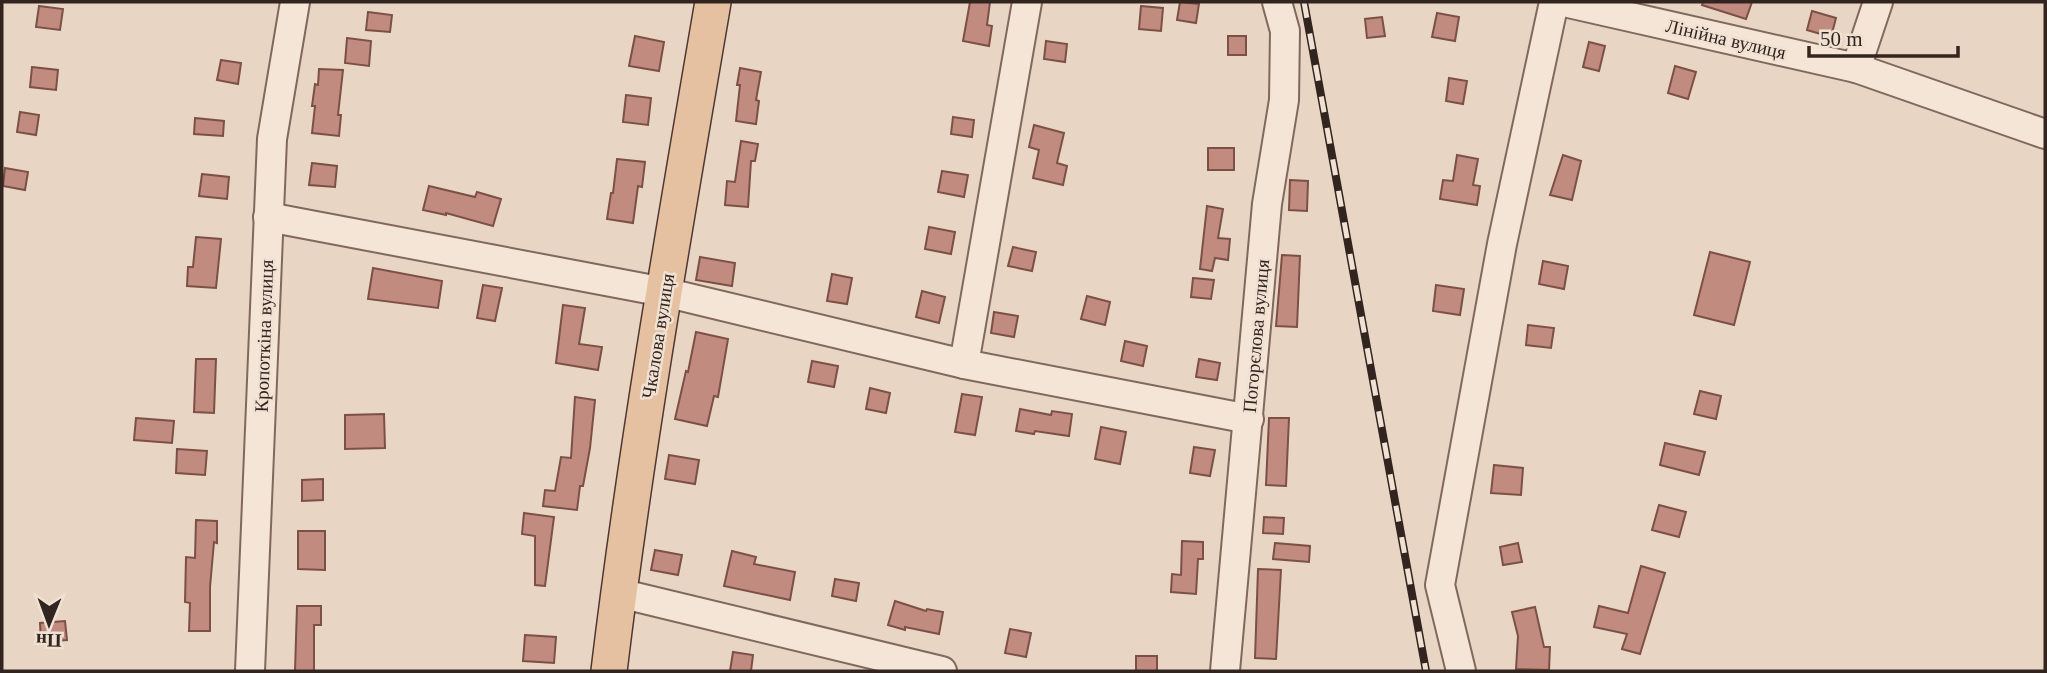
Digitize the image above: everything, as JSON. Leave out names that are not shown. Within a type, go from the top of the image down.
[{"type":"main road","name":"Чкалова вулиця","points":[[609,671],[664,292],[713,2]]},
{"type":"street","name":"Кропоткіна вулиця","points":[[250,671],[272,139],[295,2]]},
{"type":"street","points":[[964,364],[1027,2]]},
{"type":"street","name":"Погорєлова вулиця","points":[[1225,671],[1267,204],[1284,100],[1285,31],[1277,2]]},
{"type":"street","points":[[1461,671],[1440,585],[1502,244],[1554,2]]},
{"type":"street","name":"Лінійна вулиця","points":[[1564,2],[1856,68],[2045,134]]},
{"type":"street","points":[[1856,68],[1878,2]]},
{"type":"street","points":[[268,217],[664,292],[964,364],[1249,419]]},
{"type":"street","points":[[619,593],[932,670]]},
{"type":"building","points":[[970,2],[990,2],[987,25],[992,26],[989,46],[963,41]]},
{"type":"building","points":[[1180,2],[1199,4],[1196,23],[1177,20]]},
{"type":"building","points":[[1703,2],[1752,2],[1746,19],[1702,5]]},
{"type":"building","points":[[39,6],[63,9],[60,30],[36,27]]},
{"type":"building","points":[[1141,6],[1163,8],[1161,31],[1139,29]]},
{"type":"building","points":[[1812,11],[1836,18],[1831,37],[1807,30]]},
{"type":"building","points":[[368,12],[392,15],[390,32],[366,30]]},
{"type":"building","points":[[1437,13],[1459,17],[1455,41],[1432,37]]},
{"type":"building","points":[[1382,17],[1385,36],[1367,38],[1365,19]]},
{"type":"building","points":[[635,36],[664,42],[659,71],[629,66]]},
{"type":"building","points":[[1228,36],[1246,36],[1246,55],[1228,55]]},
{"type":"building","points":[[347,38],[371,41],[369,66],[345,63]]},
{"type":"building","points":[[1046,41],[1067,44],[1065,62],[1044,59]]},
{"type":"building","points":[[1589,42],[1605,46],[1599,71],[1583,67]]},
{"type":"building","points":[[221,60],[241,63],[238,84],[217,80]]},
{"type":"building","points":[[1675,66],[1696,72],[1688,99],[1668,93]]},
{"type":"building","points":[[32,67],[58,70],[56,90],[30,87]]},
{"type":"building","points":[[740,68],[761,72],[756,100],[759,101],[756,124],[736,121]]},
{"type":"building","points":[[319,69],[343,70],[338,115],[341,115],[339,136],[312,133],[315,106],[312,106]]},
{"type":"building","points":[[1449,78],[1467,81],[1463,104],[1446,101]]},
{"type":"building","points":[[626,95],[651,98],[648,125],[623,122]]},
{"type":"building","points":[[20,112],[39,115],[36,135],[17,132]]},
{"type":"building","points":[[953,117],[974,120],[972,137],[951,134]]},
{"type":"building","points":[[195,118],[224,121],[223,136],[194,134]]},
{"type":"building","points":[[1034,125],[1064,133],[1057,163],[1067,166],[1063,185],[1033,178],[1039,150],[1029,147]]},
{"type":"building","points":[[741,141],[758,144],[755,161],[751,161],[748,207],[725,205],[727,181],[735,182]]},
{"type":"building","points":[[1208,148],[1234,148],[1234,170],[1208,170]]},
{"type":"building","points":[[1457,155],[1478,159],[1473,185],[1480,186],[1477,205],[1440,199],[1443,180],[1453,181]]},
{"type":"building","points":[[1563,155],[1581,161],[1572,200],[1550,195]]},
{"type":"building","points":[[617,159],[645,162],[642,187],[638,186],[633,223],[607,219]]},
{"type":"building","points":[[312,163],[337,166],[335,187],[309,185]]},
{"type":"building","points":[[5,168],[28,172],[25,190],[3,186]]},
{"type":"building","points":[[942,171],[968,175],[964,197],[938,192]]},
{"type":"building","points":[[202,174],[229,177],[227,199],[199,196]]},
{"type":"building","points":[[1290,180],[1308,181],[1307,211],[1289,210]]},
{"type":"building","points":[[429,186],[475,197],[477,192],[501,199],[493,226],[446,213],[423,210]]},
{"type":"building","points":[[1207,206],[1223,209],[1218,238],[1230,239],[1228,260],[1215,258],[1212,271],[1200,269]]},
{"type":"building","points":[[929,227],[955,232],[951,254],[925,249]]},
{"type":"building","points":[[196,237],[221,239],[216,288],[187,286],[188,267],[193,267]]},
{"type":"building","points":[[1013,247],[1036,252],[1032,271],[1008,266]]},
{"type":"building","points":[[1710,252],[1750,262],[1734,325],[1694,315]]},
{"type":"building","points":[[1282,255],[1300,256],[1297,327],[1276,326]]},
{"type":"building","points":[[700,257],[735,263],[732,286],[696,280]]},
{"type":"building","points":[[1543,261],[1568,266],[1564,289],[1539,284]]},
{"type":"building","points":[[373,268],[442,281],[438,308],[368,299]]},
{"type":"building","points":[[832,274],[852,278],[847,304],[827,301]]},
{"type":"building","points":[[1193,278],[1214,280],[1211,299],[1191,297]]},
{"type":"building","points":[[483,285],[502,288],[495,321],[477,318]]},
{"type":"building","points":[[1436,285],[1464,289],[1460,315],[1433,311]]},
{"type":"building","points":[[922,291],[945,297],[939,323],[916,317]]},
{"type":"building","points":[[1087,296],[1110,302],[1105,325],[1081,319]]},
{"type":"building","points":[[563,305],[585,308],[579,344],[602,347],[598,370],[556,363]]},
{"type":"building","points":[[994,312],[1018,316],[1014,337],[991,333]]},
{"type":"building","points":[[1528,325],[1554,328],[1551,348],[1526,345]]},
{"type":"building","points":[[696,332],[728,339],[718,397],[714,396],[707,426],[675,419]]},
{"type":"building","points":[[1125,341],[1147,346],[1143,366],[1121,361]]},
{"type":"building","points":[[196,359],[216,359],[214,413],[194,412]]},
{"type":"building","points":[[1199,359],[1220,363],[1217,380],[1196,377]]},
{"type":"building","points":[[812,361],[838,366],[834,387],[808,382]]},
{"type":"building","points":[[870,388],[890,393],[886,413],[866,409]]},
{"type":"building","points":[[1700,391],[1721,396],[1716,419],[1694,414]]},
{"type":"building","points":[[962,394],[982,397],[975,435],[955,432]]},
{"type":"building","points":[[575,397],[595,400],[590,448],[577,510],[543,506],[545,490],[555,491],[561,457],[571,458]]},
{"type":"building","points":[[1020,409],[1051,415],[1052,411],[1072,414],[1069,436],[1016,431]]},
{"type":"building","points":[[384,414],[385,448],[345,449],[345,415]]},
{"type":"building","points":[[136,418],[174,421],[172,443],[134,440]]},
{"type":"building","points":[[1269,418],[1289,418],[1286,486],[1266,485]]},
{"type":"building","points":[[1101,427],[1126,432],[1120,464],[1095,459]]},
{"type":"building","points":[[1665,443],[1705,452],[1699,475],[1660,465]]},
{"type":"building","points":[[1194,447],[1215,450],[1210,476],[1190,473]]},
{"type":"building","points":[[177,449],[207,451],[205,475],[176,473]]},
{"type":"building","points":[[669,455],[699,460],[695,484],[665,479]]},
{"type":"building","points":[[1494,465],[1523,468],[1521,495],[1491,493]]},
{"type":"building","points":[[323,479],[323,500],[302,501],[302,480]]},
{"type":"building","points":[[1659,505],[1686,512],[1679,537],[1652,530]]},
{"type":"building","points":[[524,513],[554,517],[545,586],[535,585],[535,536],[522,534]]},
{"type":"building","points":[[1264,517],[1284,518],[1283,534],[1263,533]]},
{"type":"building","points":[[196,520],[217,521],[217,543],[214,542],[210,587],[210,631],[189,631],[190,603],[185,602],[186,557],[195,558]]},
{"type":"building","points":[[298,531],[325,531],[325,570],[298,569]]},
{"type":"building","points":[[1182,541],[1203,542],[1203,559],[1198,559],[1196,594],[1171,592],[1172,574],[1181,575]]},
{"type":"building","points":[[1275,543],[1310,546],[1309,562],[1273,559]]},
{"type":"building","points":[[1518,543],[1522,562],[1503,565],[1500,547]]},
{"type":"building","points":[[655,550],[682,555],[678,575],[651,570]]},
{"type":"building","points":[[732,551],[756,557],[754,564],[795,572],[790,600],[724,586]]},
{"type":"building","points":[[1641,566],[1665,573],[1640,654],[1622,649],[1627,634],[1594,627],[1599,606],[1628,613]]},
{"type":"building","points":[[1258,569],[1281,570],[1276,659],[1255,658]]},
{"type":"building","points":[[835,579],[859,583],[856,601],[832,596]]},
{"type":"building","points":[[895,601],[926,611],[943,612],[939,634],[888,625]]},
{"type":"building","points":[[297,606],[321,606],[321,625],[314,625],[314,671],[295,671]]},
{"type":"building","points":[[1535,607],[1544,647],[1550,647],[1549,670],[1516,669],[1518,636],[1512,612]]},
{"type":"building","points":[[65,621],[67,640],[41,642],[40,623]]},
{"type":"building","points":[[1010,629],[1031,633],[1026,657],[1005,653]]},
{"type":"building","points":[[525,635],[556,637],[554,663],[523,661]]},
{"type":"building","points":[[733,652],[753,655],[751,671],[730,671]]},
{"type":"building","points":[[1136,656],[1157,656],[1157,671],[1136,671]]},
{"type":"railway","points":[[1304,2],[1426,671]]}]
